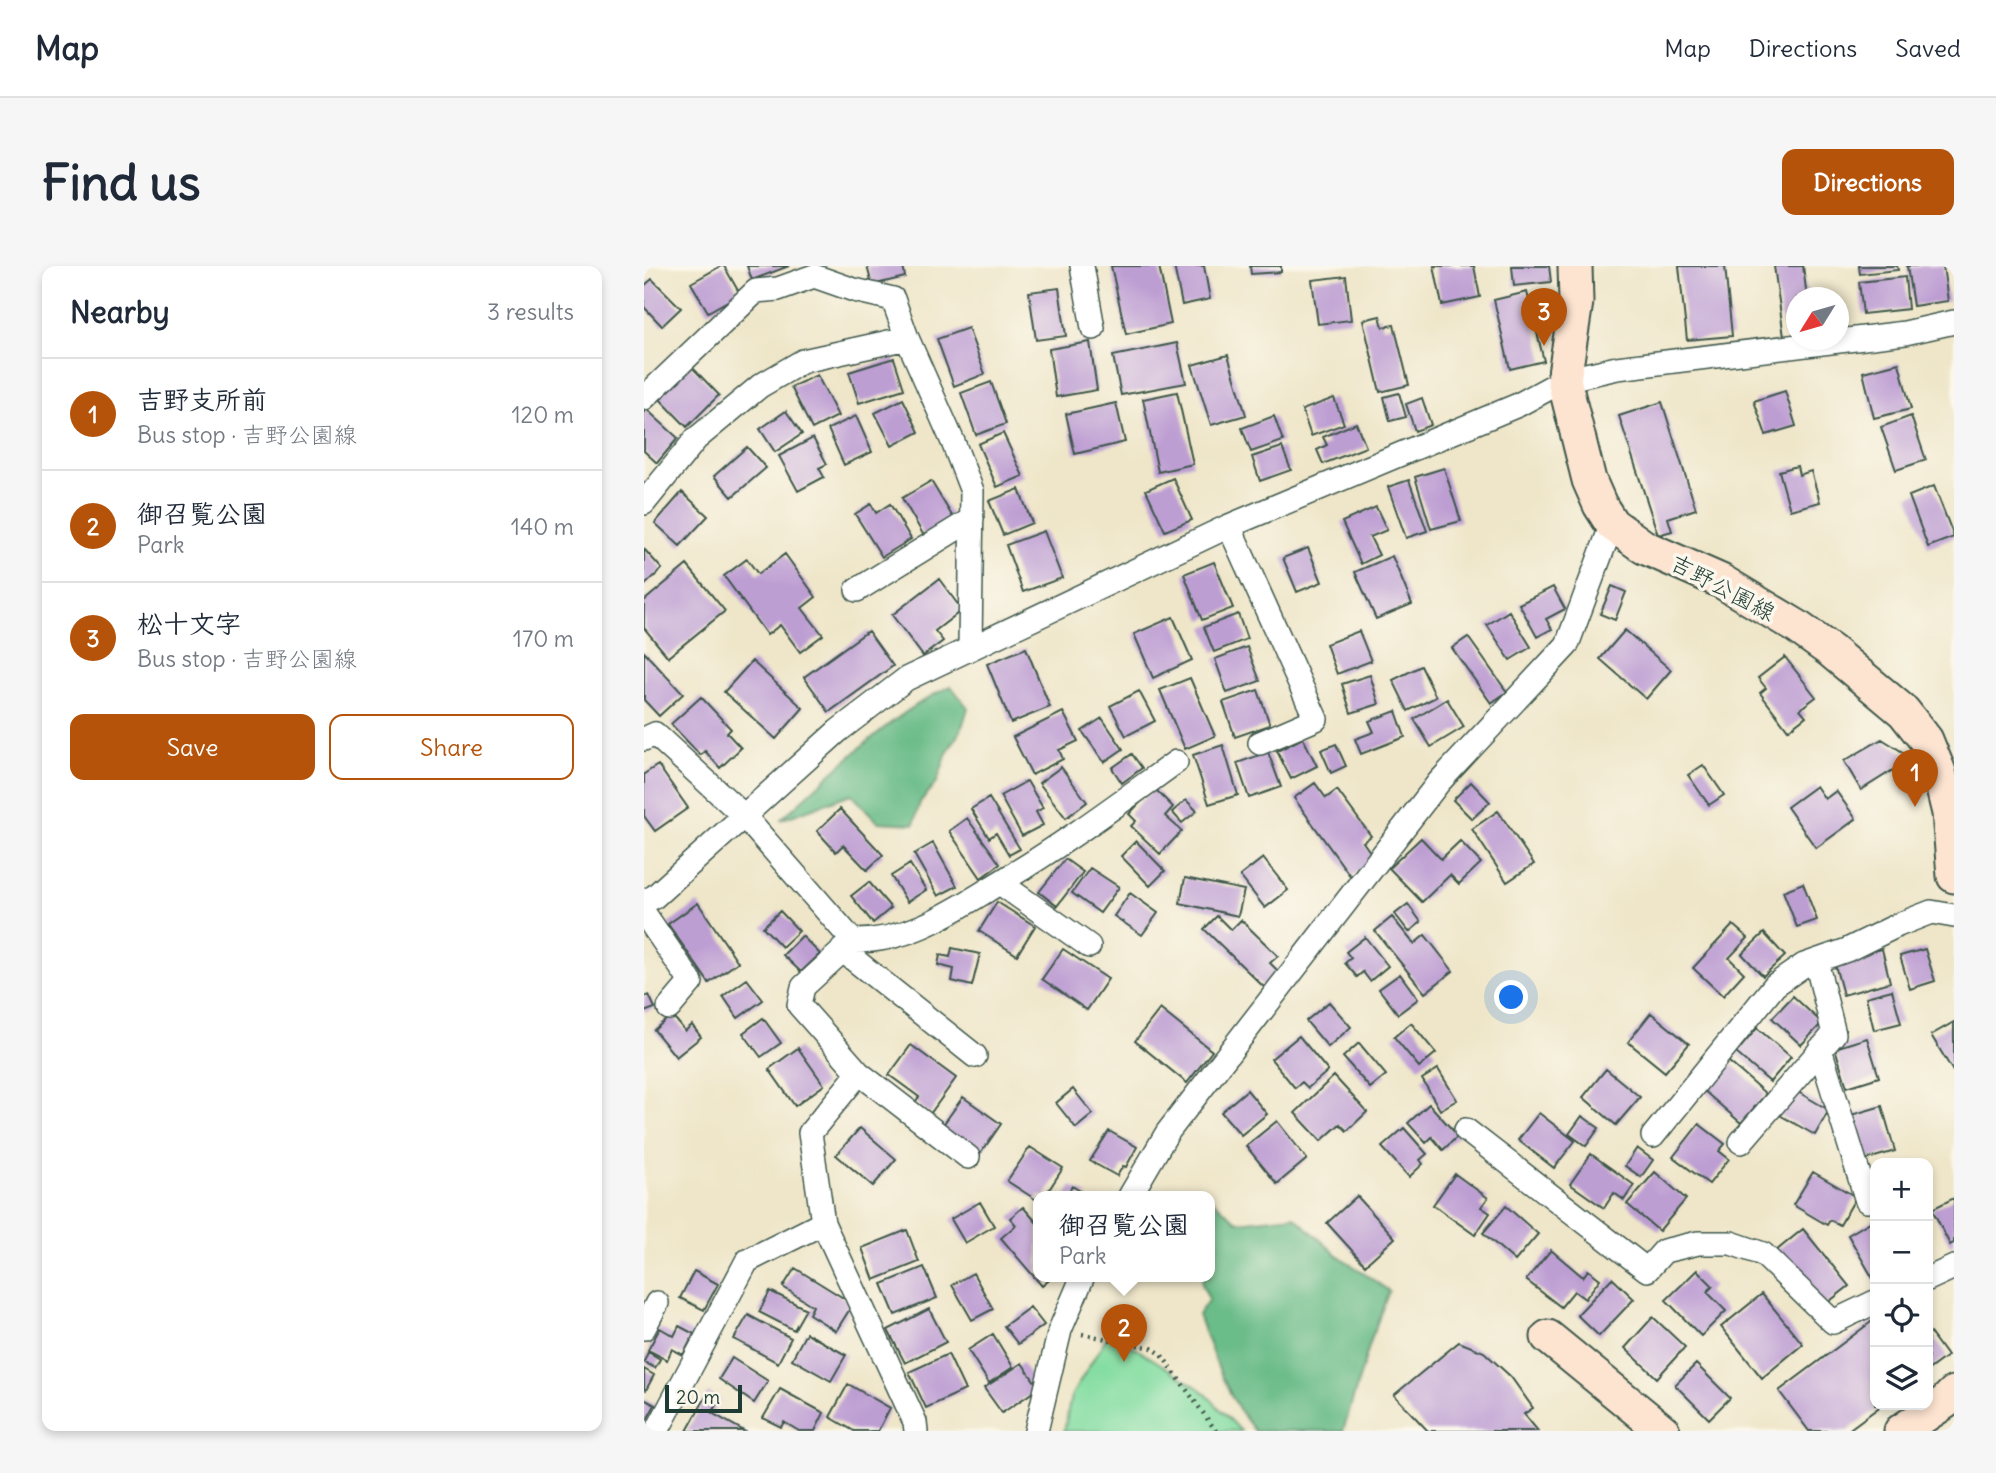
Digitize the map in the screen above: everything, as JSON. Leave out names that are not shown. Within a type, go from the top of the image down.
[{"type":"main road","name":"吉野公園線","points":[[1575,266],[1576,302],[1564,380],[1589,480],[1600,505],[1612,524],[1644,547],[1721,581],[1796,626],[1831,651],[1904,712],[1926,740],[1952,813],[1954,876]]},
{"type":"main road","points":[[1548,1337],[1663,1431]]},
{"type":"main road","points":[[1901,1431],[1954,1393]]},
{"type":"street","points":[[1082,266],[1094,328]]},
{"type":"street","points":[[644,398],[756,291],[778,289],[814,276],[854,290],[893,299],[972,491],[971,648]]},
{"type":"street","points":[[644,901],[654,897],[838,731],[906,680],[1229,526],[1518,405],[1564,380],[1617,368],[1905,333],[1954,321]]},
{"type":"street","points":[[644,502],[696,439],[760,386],[803,362],[907,338]]},
{"type":"street","points":[[857,590],[972,519]]},
{"type":"street","points":[[1133,1191],[1167,1133],[1439,782],[1567,645],[1612,524]]},
{"type":"street","points":[[1229,526],[1316,719],[1260,744]]},
{"type":"street","points":[[644,739],[655,734],[744,816],[847,946],[975,1056]]},
{"type":"street","points":[[968,1157],[859,1073],[799,1005],[803,987],[847,946],[875,941],[935,922],[1000,883],[1064,843],[1176,762]]},
{"type":"street","points":[[1000,883],[1088,946]]},
{"type":"street","points":[[1653,1136],[1775,985],[1804,965],[1847,950],[1931,912],[1954,916]]},
{"type":"street","points":[[644,913],[691,982],[669,1008]]},
{"type":"street","points":[[1741,1142],[1834,1034],[1816,961]]},
{"type":"street","points":[[1820,1049],[1867,1201]]},
{"type":"street","points":[[859,1073],[810,1133],[823,1223],[915,1422],[916,1431]]},
{"type":"street","points":[[1466,1130],[1647,1270],[1664,1251],[1698,1243],[1731,1243],[1763,1254],[1833,1322],[1870,1305]]},
{"type":"street","points":[[657,1431],[747,1261],[823,1223]]},
{"type":"street","points":[[1933,1277],[1954,1267]]},
{"type":"street","points":[[1036,1431],[1060,1329],[1080,1282]]},
{"type":"street","points":[[644,1328],[657,1303]]},
{"type":"path","points":[[1060,1329],[1152,1348],[1161,1354],[1216,1431]]},
{"type":"green space","points":[[951,686],[968,708],[937,782],[920,802],[914,824],[878,822],[851,794],[780,820],[883,729],[928,698]]},
{"type":"green space","points":[[1215,1202],[1238,1222],[1294,1216],[1336,1254],[1389,1291],[1343,1431],[1255,1431],[1236,1405],[1198,1315],[1209,1299],[1202,1284],[1215,1282]]},
{"type":"green space","points":[[1110,1332],[1203,1391],[1241,1431],[1064,1431],[1071,1396]]},
{"type":"building","points":[[724,266],[740,294],[708,312],[691,283]]},
{"type":"building","points":[[747,266],[789,266],[752,280]]},
{"type":"building","points":[[867,266],[903,266],[905,277],[872,285]]},
{"type":"building","points":[[1111,266],[1159,266],[1171,324],[1126,334]]},
{"type":"building","points":[[1174,266],[1204,266],[1210,299],[1182,305]]},
{"type":"building","points":[[1250,266],[1281,266],[1281,272],[1251,274]]},
{"type":"building","points":[[1434,266],[1474,266],[1480,297],[1442,305]]},
{"type":"building","points":[[1512,266],[1549,266],[1551,282],[1514,286]]},
{"type":"building","points":[[1679,266],[1725,266],[1732,336],[1687,340]]},
{"type":"building","points":[[1774,266],[1803,266],[1806,287],[1786,287],[1784,337]]},
{"type":"building","points":[[1859,266],[1897,266],[1898,270],[1860,274]]},
{"type":"building","points":[[1907,266],[1943,266],[1948,301],[1913,306]]},
{"type":"building","points":[[1346,276],[1351,320],[1318,324],[1312,280]]},
{"type":"building","points":[[1905,277],[1908,309],[1863,314],[1859,282]]},
{"type":"building","points":[[652,279],[681,308],[662,326],[644,307],[644,286]]},
{"type":"building","points":[[1059,288],[1066,336],[1036,340],[1029,292]]},
{"type":"building","points":[[1527,292],[1544,361],[1510,369],[1494,300]]},
{"type":"building","points":[[1380,316],[1383,327],[1394,325],[1409,385],[1380,392],[1363,320]]},
{"type":"building","points":[[968,328],[985,374],[954,386],[937,339]]},
{"type":"building","points":[[1090,342],[1097,390],[1056,397],[1049,349]]},
{"type":"building","points":[[1177,343],[1186,383],[1121,395],[1113,356]]},
{"type":"building","points":[[1228,355],[1246,415],[1211,425],[1192,365]]},
{"type":"building","points":[[894,358],[904,389],[859,403],[849,372]]},
{"type":"building","points":[[1899,363],[1911,409],[1874,418],[1863,372]]},
{"type":"building","points":[[689,364],[719,395],[687,427],[656,395]]},
{"type":"building","points":[[817,375],[838,416],[812,429],[791,387]]},
{"type":"building","points":[[991,382],[1006,424],[976,435],[961,393]]},
{"type":"building","points":[[1785,391],[1796,426],[1766,435],[1754,401]]},
{"type":"building","points":[[1177,392],[1193,464],[1158,472],[1143,399]]},
{"type":"building","points":[[1399,393],[1406,417],[1390,421],[1384,397]]},
{"type":"building","points":[[1334,398],[1344,424],[1311,436],[1302,410]]},
{"type":"building","points":[[1422,398],[1431,425],[1415,431],[1406,404]]},
{"type":"building","points":[[903,399],[919,432],[892,446],[875,413]]},
{"type":"building","points":[[1662,402],[1696,509],[1668,518],[1672,531],[1658,535],[1619,416]]},
{"type":"building","points":[[1116,403],[1125,442],[1075,454],[1066,414]]},
{"type":"building","points":[[644,407],[678,438],[657,463],[644,451]]},
{"type":"building","points":[[786,411],[802,434],[775,452],[760,429]]},
{"type":"building","points":[[856,416],[872,452],[844,465],[828,429]]},
{"type":"building","points":[[1274,416],[1283,441],[1251,452],[1242,428]]},
{"type":"building","points":[[1911,416],[1926,460],[1896,470],[1881,427]]},
{"type":"building","points":[[1356,423],[1366,447],[1323,464],[1317,450],[1327,445],[1323,437]]},
{"type":"building","points":[[1003,433],[1023,476],[997,487],[978,444]]},
{"type":"building","points":[[813,438],[827,464],[819,468],[824,477],[798,491],[779,456]]},
{"type":"building","points":[[747,447],[766,468],[732,497],[714,476]]},
{"type":"building","points":[[1282,447],[1291,470],[1260,481],[1252,457]]},
{"type":"building","points":[[1797,466],[1799,475],[1811,471],[1820,502],[1790,510],[1779,471]]},
{"type":"building","points":[[1444,468],[1461,521],[1431,529],[1415,477]]},
{"type":"building","points":[[1173,478],[1192,520],[1165,531],[1146,490]]},
{"type":"building","points":[[1409,480],[1427,531],[1406,538],[1388,487]]},
{"type":"building","points":[[931,481],[954,519],[924,536],[902,498]]},
{"type":"building","points":[[1934,486],[1954,537],[1928,547],[1909,496]]},
{"type":"building","points":[[1019,489],[1032,523],[1003,535],[989,501]]},
{"type":"building","points":[[682,492],[708,516],[680,546],[655,523]]},
{"type":"building","points":[[871,504],[876,513],[890,504],[911,539],[882,557],[855,514]]},
{"type":"building","points":[[1376,507],[1387,530],[1370,537],[1379,555],[1361,564],[1342,522]]},
{"type":"building","points":[[1044,531],[1062,578],[1023,592],[1006,545]]},
{"type":"building","points":[[1308,548],[1322,582],[1297,592],[1283,558]]},
{"type":"building","points":[[644,549],[662,569],[644,586]]},
{"type":"building","points":[[785,554],[816,597],[802,608],[823,635],[800,652],[780,625],[767,635],[724,576],[747,559],[758,574]]},
{"type":"building","points":[[1392,556],[1412,604],[1376,619],[1355,572]]},
{"type":"building","points":[[1214,562],[1233,608],[1202,620],[1184,574]]},
{"type":"building","points":[[687,565],[725,611],[668,657],[644,628],[644,601]]},
{"type":"building","points":[[939,579],[962,610],[935,631],[943,641],[923,656],[892,615]]},
{"type":"building","points":[[1612,586],[1626,592],[1615,620],[1600,614]]},
{"type":"building","points":[[1553,587],[1565,609],[1546,619],[1552,629],[1537,637],[1519,604]]},
{"type":"building","points":[[1509,611],[1531,647],[1510,660],[1487,625]]},
{"type":"building","points":[[1238,614],[1247,639],[1214,652],[1204,627]]},
{"type":"building","points":[[1173,617],[1192,660],[1153,678],[1134,634]]},
{"type":"building","points":[[1625,630],[1671,670],[1646,699],[1600,659]]},
{"type":"building","points":[[868,631],[893,666],[829,712],[804,677]]},
{"type":"building","points":[[1359,631],[1371,661],[1337,674],[1326,644]]},
{"type":"building","points":[[1468,637],[1507,692],[1491,703],[1452,648]]},
{"type":"building","points":[[1247,647],[1260,681],[1227,693],[1215,659]]},
{"type":"building","points":[[1026,648],[1050,707],[1011,723],[987,664]]},
{"type":"building","points":[[644,652],[683,694],[659,716],[644,700]]},
{"type":"building","points":[[1785,657],[1816,697],[1800,709],[1806,716],[1788,730],[1760,693],[1766,688],[1758,678]]},
{"type":"building","points":[[752,661],[803,708],[776,739],[724,692]]},
{"type":"building","points":[[1421,666],[1436,697],[1408,711],[1393,680]]},
{"type":"building","points":[[1370,675],[1379,704],[1351,713],[1342,684]]},
{"type":"building","points":[[1190,678],[1215,736],[1185,749],[1160,690]]},
{"type":"building","points":[[1258,690],[1270,725],[1235,737],[1223,702]]},
{"type":"building","points":[[1139,691],[1155,721],[1126,736],[1110,706]]},
{"type":"building","points":[[701,697],[731,729],[727,733],[741,748],[720,768],[705,751],[700,755],[671,724]]},
{"type":"building","points":[[1447,699],[1464,727],[1431,747],[1414,719]]},
{"type":"building","points":[[1396,711],[1405,737],[1361,754],[1355,739],[1374,732],[1369,721]]},
{"type":"building","points":[[1063,712],[1078,741],[1059,750],[1063,759],[1032,775],[1013,737]]},
{"type":"building","points":[[1102,718],[1123,749],[1104,762],[1082,731]]},
{"type":"building","points":[[1303,738],[1317,766],[1291,779],[1277,751]]},
{"type":"building","points":[[1882,739],[1912,758],[1861,790],[1844,761]]},
{"type":"building","points":[[1336,744],[1346,766],[1331,773],[1321,750]]},
{"type":"building","points":[[1223,745],[1238,795],[1209,804],[1193,755]]},
{"type":"building","points":[[1268,752],[1281,787],[1249,798],[1237,763]]},
{"type":"building","points":[[1132,754],[1142,768],[1122,783],[1112,768]]},
{"type":"building","points":[[658,765],[688,808],[655,831],[644,816],[644,774]]},
{"type":"building","points":[[1703,765],[1724,795],[1709,805],[1688,775]]},
{"type":"building","points":[[1061,767],[1087,802],[1066,818],[1039,783]]},
{"type":"building","points":[[1027,781],[1043,808],[1036,812],[1043,825],[1022,836],[1000,796]]},
{"type":"building","points":[[1471,782],[1490,802],[1472,819],[1453,800]]},
{"type":"building","points":[[1315,783],[1326,798],[1337,790],[1371,836],[1363,842],[1375,859],[1351,877],[1294,798]]},
{"type":"building","points":[[1816,786],[1825,799],[1836,791],[1856,819],[1816,848],[1787,807]]},
{"type":"building","points":[[1154,788],[1173,807],[1165,816],[1182,831],[1160,854],[1131,826],[1136,821],[1129,814]]},
{"type":"building","points":[[989,798],[1020,849],[1009,855],[996,833],[989,838],[971,809]]},
{"type":"building","points":[[1186,800],[1197,811],[1182,823],[1172,812]]},
{"type":"building","points":[[840,809],[883,855],[867,870],[843,845],[836,852],[817,831]]},
{"type":"building","points":[[1498,811],[1534,864],[1507,882],[1472,829]]},
{"type":"building","points":[[967,818],[1000,864],[981,878],[949,831]]},
{"type":"building","points":[[1421,838],[1441,859],[1460,841],[1481,863],[1459,884],[1450,875],[1422,902],[1389,868]]},
{"type":"building","points":[[1136,841],[1165,871],[1150,886],[1121,856]]},
{"type":"building","points":[[933,843],[957,886],[938,896],[914,854]]},
{"type":"building","points":[[1263,858],[1288,890],[1265,908],[1240,876]]},
{"type":"building","points":[[1065,859],[1083,872],[1057,906],[1039,892]]},
{"type":"building","points":[[910,864],[926,890],[907,902],[891,876]]},
{"type":"building","points":[[1090,868],[1119,887],[1100,913],[1072,893]]},
{"type":"building","points":[[1185,878],[1244,890],[1238,916],[1180,903]]},
{"type":"building","points":[[869,882],[891,908],[873,923],[851,896]]},
{"type":"building","points":[[1803,883],[1817,920],[1797,927],[1783,891]]},
{"type":"building","points":[[1130,893],[1158,913],[1142,935],[1114,916]]},
{"type":"building","points":[[997,902],[1035,926],[1017,955],[979,931]]},
{"type":"building","points":[[698,903],[738,962],[709,983],[668,924]]},
{"type":"building","points":[[1408,904],[1421,922],[1409,932],[1395,914]]},
{"type":"building","points":[[780,911],[799,931],[782,947],[763,927]]},
{"type":"building","points":[[1217,916],[1231,930],[1241,920],[1278,956],[1270,963],[1284,977],[1269,992],[1204,929]]},
{"type":"building","points":[[1392,917],[1414,944],[1425,935],[1453,971],[1425,993],[1375,931]]},
{"type":"building","points":[[1733,925],[1748,938],[1729,958],[1744,973],[1723,996],[1693,968]]},
{"type":"building","points":[[1764,933],[1785,956],[1763,976],[1742,954]]},
{"type":"building","points":[[802,936],[820,954],[801,972],[783,955]]},
{"type":"building","points":[[1365,937],[1388,966],[1370,981],[1363,972],[1357,977],[1345,963],[1351,958],[1346,952]]},
{"type":"building","points":[[952,948],[980,954],[972,986],[952,981],[954,969],[938,965],[940,955],[950,957]]},
{"type":"building","points":[[1063,949],[1108,979],[1087,1010],[1042,979]]},
{"type":"building","points":[[1882,949],[1890,982],[1843,995],[1834,961]]},
{"type":"building","points":[[1925,949],[1935,981],[1910,989],[1900,956]]},
{"type":"building","points":[[1400,974],[1418,999],[1398,1014],[1379,989]]},
{"type":"building","points":[[747,979],[763,1000],[738,1018],[723,996]]},
{"type":"building","points":[[1892,990],[1901,1023],[1874,1030],[1866,997]]},
{"type":"building","points":[[649,995],[655,1008],[644,1012],[644,997]]},
{"type":"building","points":[[1793,996],[1822,1023],[1801,1045],[1772,1018]]},
{"type":"building","points":[[1329,1002],[1351,1027],[1328,1047],[1306,1021]]},
{"type":"building","points":[[1160,1009],[1212,1051],[1187,1083],[1135,1041]]},
{"type":"building","points":[[1651,1013],[1689,1044],[1665,1072],[1628,1042]]},
{"type":"building","points":[[672,1015],[685,1031],[692,1025],[701,1037],[676,1057],[654,1030]]},
{"type":"building","points":[[763,1018],[781,1043],[761,1057],[743,1033]]},
{"type":"building","points":[[1954,1022],[1954,1073],[1931,1035]]},
{"type":"building","points":[[1411,1023],[1436,1053],[1419,1067],[1394,1037]]},
{"type":"building","points":[[1757,1028],[1791,1057],[1770,1082],[1736,1053]]},
{"type":"building","points":[[1299,1036],[1328,1071],[1308,1088],[1302,1082],[1295,1088],[1271,1059]]},
{"type":"building","points":[[1867,1038],[1879,1077],[1847,1087],[1835,1048]]},
{"type":"building","points":[[1359,1043],[1386,1075],[1370,1088],[1343,1057]]},
{"type":"building","points":[[911,1045],[956,1078],[930,1114],[915,1102],[919,1097],[889,1075]]},
{"type":"building","points":[[798,1048],[824,1085],[795,1106],[769,1069]]},
{"type":"building","points":[[1728,1061],[1766,1094],[1741,1123],[1703,1090]]},
{"type":"building","points":[[1438,1069],[1457,1100],[1440,1110],[1422,1079]]},
{"type":"building","points":[[1606,1069],[1640,1097],[1616,1125],[1583,1097]]},
{"type":"building","points":[[1334,1076],[1367,1112],[1347,1131],[1340,1124],[1321,1141],[1295,1113]]},
{"type":"building","points":[[1791,1088],[1829,1110],[1815,1135],[1776,1113]]},
{"type":"building","points":[[1073,1089],[1093,1114],[1076,1128],[1056,1103]]},
{"type":"building","points":[[1247,1090],[1267,1114],[1241,1135],[1221,1112]]},
{"type":"building","points":[[963,1097],[1001,1124],[978,1157],[940,1129]]},
{"type":"building","points":[[1429,1104],[1458,1136],[1443,1150],[1432,1137],[1426,1143],[1408,1123]]},
{"type":"building","points":[[1882,1106],[1895,1151],[1861,1161],[1848,1116]]},
{"type":"building","points":[[1539,1113],[1575,1141],[1554,1168],[1518,1140]]},
{"type":"building","points":[[1582,1116],[1599,1128],[1586,1146],[1569,1134]]},
{"type":"building","points":[[1277,1121],[1307,1159],[1277,1184],[1246,1146]]},
{"type":"building","points":[[1699,1124],[1725,1144],[1719,1151],[1729,1159],[1709,1184],[1673,1157]]},
{"type":"building","points":[[860,1128],[896,1159],[873,1186],[836,1155]]},
{"type":"building","points":[[1404,1128],[1427,1154],[1420,1160],[1423,1164],[1409,1177],[1382,1147]]},
{"type":"building","points":[[1109,1131],[1137,1147],[1126,1167],[1123,1166],[1117,1176],[1090,1161]]},
{"type":"building","points":[[1030,1147],[1063,1168],[1048,1191],[1033,1191],[1033,1198],[1007,1181]]},
{"type":"building","points":[[1637,1148],[1653,1160],[1641,1177],[1625,1166]]},
{"type":"building","points":[[1591,1154],[1634,1185],[1624,1200],[1614,1193],[1604,1208],[1570,1184]]},
{"type":"building","points":[[1655,1172],[1686,1199],[1659,1231],[1627,1204]]},
{"type":"building","points":[[1813,1172],[1856,1197],[1840,1225],[1830,1220],[1827,1225],[1793,1205]]},
{"type":"building","points":[[1455,1174],[1488,1198],[1481,1207],[1490,1213],[1475,1235],[1433,1205]]},
{"type":"building","points":[[1357,1196],[1395,1238],[1365,1265],[1327,1223]]},
{"type":"building","points":[[1954,1198],[1954,1243],[1950,1245],[1933,1208]]},
{"type":"building","points":[[980,1202],[994,1226],[965,1243],[951,1219]]},
{"type":"building","points":[[1506,1206],[1538,1234],[1515,1261],[1483,1233]]},
{"type":"building","points":[[1023,1207],[1033,1218],[1033,1275],[1001,1238],[1016,1225],[1010,1218]]},
{"type":"building","points":[[1870,1222],[1870,1273],[1848,1235]]},
{"type":"building","points":[[1803,1229],[1849,1286],[1822,1307],[1776,1251]]},
{"type":"building","points":[[907,1230],[919,1262],[874,1280],[862,1248]]},
{"type":"building","points":[[1551,1250],[1583,1277],[1588,1270],[1600,1279],[1585,1299],[1574,1291],[1561,1307],[1526,1280]]},
{"type":"building","points":[[924,1267],[937,1298],[895,1315],[882,1284]]},
{"type":"building","points":[[795,1268],[853,1304],[836,1331],[809,1314],[813,1306],[783,1287]]},
{"type":"building","points":[[1697,1270],[1713,1286],[1707,1292],[1726,1311],[1701,1336],[1666,1300]]},
{"type":"building","points":[[694,1271],[718,1284],[704,1310],[680,1298]]},
{"type":"building","points":[[973,1273],[993,1309],[972,1320],[952,1285]]},
{"type":"building","points":[[1612,1278],[1634,1299],[1599,1336],[1577,1315]]},
{"type":"building","points":[[770,1291],[806,1309],[794,1330],[759,1312]]},
{"type":"building","points":[[1762,1294],[1803,1344],[1762,1378],[1721,1327]]},
{"type":"building","points":[[1030,1307],[1044,1325],[1018,1344],[1004,1326]]},
{"type":"building","points":[[929,1309],[946,1342],[905,1363],[888,1330]]},
{"type":"building","points":[[748,1315],[791,1338],[778,1363],[734,1339]]},
{"type":"building","points":[[1653,1317],[1685,1347],[1657,1378],[1625,1348]]},
{"type":"building","points":[[1870,1323],[1870,1410],[1875,1410],[1847,1431],[1809,1431],[1779,1391]]},
{"type":"building","points":[[679,1326],[694,1334],[683,1355],[672,1349],[667,1360],[648,1350],[660,1328],[674,1336]]},
{"type":"building","points":[[806,1333],[846,1355],[831,1381],[792,1359]]},
{"type":"building","points":[[993,1334],[1013,1367],[989,1383],[968,1350]]},
{"type":"building","points":[[1933,1337],[1947,1356],[1933,1366]]},
{"type":"building","points":[[1459,1342],[1484,1352],[1511,1377],[1533,1408],[1524,1414],[1538,1431],[1428,1431],[1394,1395]]},
{"type":"building","points":[[648,1352],[660,1359],[655,1368],[644,1362]]},
{"type":"building","points":[[948,1354],[965,1390],[926,1408],[909,1372]]},
{"type":"building","points":[[732,1358],[768,1381],[754,1403],[719,1379]]},
{"type":"building","points":[[1022,1363],[1039,1388],[1002,1413],[984,1388]]},
{"type":"building","points":[[1696,1364],[1730,1398],[1709,1419],[1675,1385]]},
{"type":"building","points":[[644,1369],[654,1375],[646,1390],[644,1389]]},
{"type":"building","points":[[848,1384],[890,1408],[878,1431],[854,1431],[830,1417]]},
{"type":"building","points":[[780,1389],[824,1413],[815,1431],[799,1431],[784,1422],[781,1427],[763,1418]]},
{"type":"building","points":[[708,1393],[720,1399],[712,1413],[744,1431],[687,1431]]},
{"type":"building","points":[[644,1399],[655,1405],[644,1425]]},
{"type":"place","name":"松十文字","points":[[1544,346]]},
{"type":"place","name":"吉野支所前","points":[[1915,807]]},
{"type":"place","name":"御召覧公園","points":[[1124,1362]]}]
